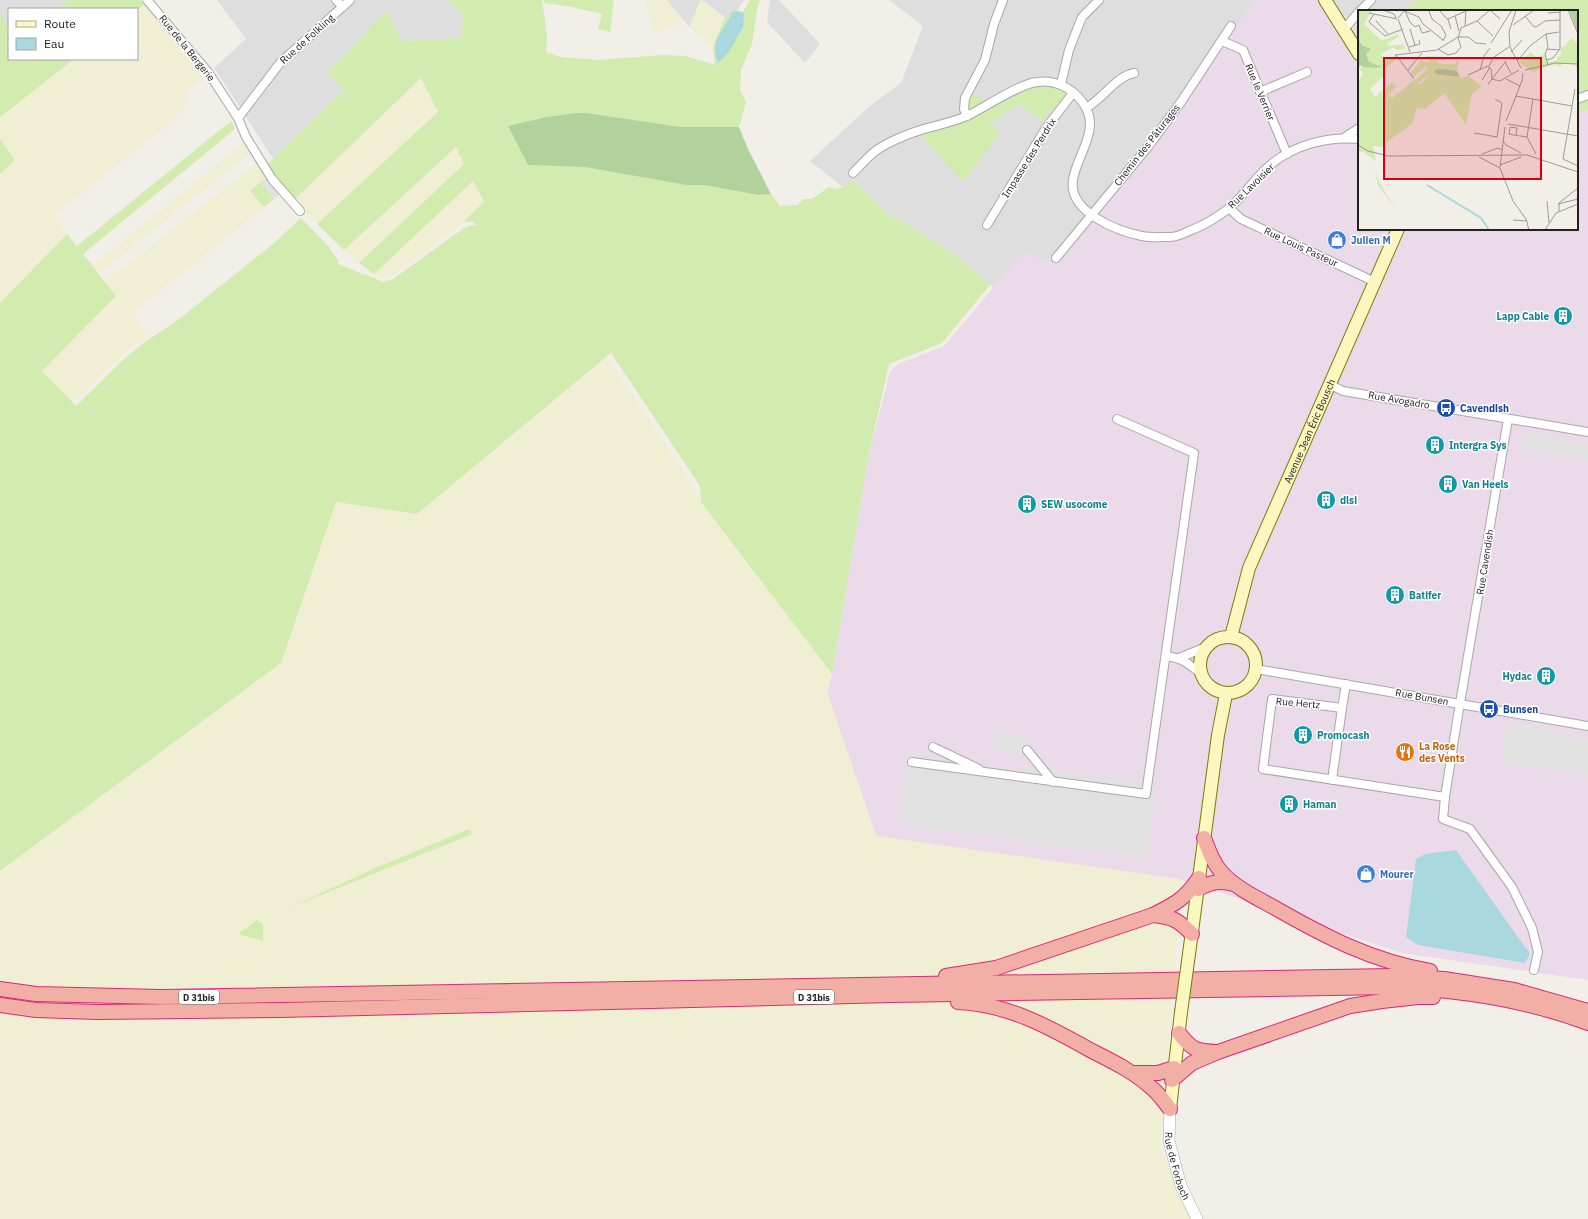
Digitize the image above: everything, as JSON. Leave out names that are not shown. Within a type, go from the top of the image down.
[{"type":"highway","points":[[1204,838],[1215,864],[1234,884]]},
{"type":"highway","points":[[839,986],[888,980],[952,976],[996,968],[1153,915],[1178,902],[1198,883],[1222,881],[1234,884],[1325,936],[1367,954],[1408,967],[1482,978],[1514,995]]},
{"type":"highway","points":[[1153,915],[1168,917],[1180,922],[1192,934]]},
{"type":"highway","name":"D 31bis","points":[[0,989],[36,994],[161,997],[1391,976],[1444,979],[1588,1011]]},
{"type":"highway","name":"D 31bis","points":[[0,1005],[36,1010],[97,1012],[289,1010],[892,995],[1392,986],[1514,995],[1588,1023]]},
{"type":"highway","points":[[892,995],[923,1000],[970,1002],[1006,1010],[1042,1023],[1133,1073],[1155,1091],[1170,1109]]},
{"type":"highway","points":[[1133,1073],[1173,1074],[1218,1052],[1350,1006],[1418,997],[1456,997],[1486,1001],[1514,995]]},
{"type":"highway","points":[[1179,1033],[1189,1046],[1201,1051],[1218,1052]]},
{"type":"main road","points":[[1325,0],[1358,52]]},
{"type":"main road","name":"Avenue Jean Éric Bousch","points":[[1232,637],[1249,568],[1398,230]]},
{"type":"main road","points":[[1222,637],[1232,637],[1243,641],[1251,648],[1255,658],[1256,669],[1253,679],[1246,687],[1238,692],[1226,694],[1214,690],[1204,682],[1200,673],[1199,662],[1203,650],[1210,642],[1222,637]]},
{"type":"main road","points":[[1170,1109],[1173,1074],[1204,838],[1218,735],[1226,694]]},
{"type":"street","name":"Rue de la Bergerie","points":[[147,0],[208,72],[238,118],[246,137],[272,179],[300,211]]},
{"type":"street","points":[[336,0],[343,7]]},
{"type":"street","name":"Rue de Folkling","points":[[238,118],[280,63],[350,0]]},
{"type":"street","points":[[966,116],[964,109],[965,98],[984,60],[994,24],[1003,0]]},
{"type":"street","points":[[1061,84],[1069,50],[1082,17],[1099,0]]},
{"type":"street","points":[[1362,10],[1371,0]]},
{"type":"street","points":[[1344,29],[1358,14]]},
{"type":"street","name":"Chemin des Pâturages","points":[[1056,258],[1147,148],[1181,102],[1231,26]]},
{"type":"street","name":"Rue le Verrier","points":[[1222,41],[1242,50],[1287,154]]},
{"type":"street","points":[[1260,92],[1307,72]]},
{"type":"street","points":[[853,173],[874,152],[909,134],[966,116],[1022,87],[1035,82],[1049,81],[1061,84],[1073,92],[1086,108],[1093,104],[1126,75],[1134,74]]},
{"type":"street","name":"Impasse des Perdrix","points":[[987,225],[1046,128],[1073,92]]},
{"type":"street","points":[[1578,98],[1588,95]]},
{"type":"street","name":"Rue Lavoisier","points":[[1086,108],[1090,122],[1086,146],[1075,167],[1072,183],[1076,198],[1091,215],[1109,227],[1143,236],[1176,237],[1203,226],[1229,208],[1269,166],[1287,154],[1308,144],[1345,137],[1358,139]]},
{"type":"street","name":"Rue Lavoisier","points":[[1345,137],[1358,129]]},
{"type":"street","name":"Rue Louis Pasteur","points":[[1229,208],[1241,219],[1375,282]]},
{"type":"street","name":"Rue Avogadro","points":[[1329,384],[1343,391],[1588,432]]},
{"type":"street","points":[[912,762],[1146,794],[1194,453],[1117,419]]},
{"type":"street","name":"Rue Cavendish","points":[[1461,704],[1508,419]]},
{"type":"street","points":[[1179,658],[1206,647]]},
{"type":"street","points":[[1166,656],[1179,658],[1191,665],[1200,673]]},
{"type":"street","name":"Rue Bunsen","points":[[1256,669],[1588,726]]},
{"type":"street","points":[[1332,780],[1346,684]]},
{"type":"street","name":"Rue Hertz","points":[[1342,708],[1272,699],[1263,769],[1445,797]]},
{"type":"street","points":[[1461,704],[1445,797],[1443,820],[1470,829],[1512,887],[1532,928],[1538,952],[1534,970]]},
{"type":"street","points":[[933,747],[986,773]]},
{"type":"street","points":[[1027,750],[1053,782]]},
{"type":"street","name":"Rue de Forbach","points":[[1170,1109],[1169,1141],[1181,1186],[1197,1219]]},
{"type":"shaded area","points":[[0,0],[68,0],[57,8],[8,8],[8,26],[0,13]]},
{"type":"shaded area","points":[[217,0],[448,0],[463,16],[461,38],[402,41],[387,12],[327,73],[344,89],[276,163],[214,68],[246,39]]},
{"type":"shaded area","points":[[667,0],[701,0],[689,27],[684,21]]},
{"type":"shaded area","points":[[702,0],[744,0],[738,9],[733,10],[727,19]]},
{"type":"shaded area","points":[[770,0],[779,0],[820,44],[805,63],[767,22]]},
{"type":"shaded area","points":[[889,0],[1256,0],[1101,212],[1090,221],[1053,265],[1029,254],[1020,256],[993,288],[952,253],[893,216],[891,218],[854,181],[843,187],[810,161],[872,104],[901,83],[923,26]]},
{"type":"shaded area","points":[[1256,0],[1331,0],[1358,34],[1358,230],[1578,230],[1578,114],[1588,110],[1588,980],[1402,953],[1179,879],[876,836],[827,692],[832,674],[868,458],[890,372],[898,364],[944,346],[1020,256],[1029,254],[1053,265],[1090,221],[1101,212]]},
{"type":"shaded area","points":[[1331,0],[1417,0],[1405,10],[1358,10],[1358,34]]},
{"type":"shaded area","points":[[267,178],[280,194],[274,199],[261,182]]},
{"type":"shaded area","points":[[1525,433],[1588,444],[1588,460],[1522,449]]},
{"type":"shaded area","points":[[1508,723],[1549,729],[1551,732],[1588,739],[1588,776],[1502,763]]},
{"type":"shaded area","points":[[1001,729],[1030,741],[1023,760],[994,748]]},
{"type":"shaded area","points":[[909,754],[1002,769],[1049,770],[1157,784],[1146,859],[899,824]]},
{"type":"green space","points":[[68,0],[140,0],[144,4],[138,9],[57,8]]},
{"type":"green space","points":[[448,0],[542,0],[547,35],[546,52],[560,57],[599,60],[663,55],[685,56],[715,65],[713,47],[725,17],[727,18],[735,8],[738,9],[738,11],[743,12],[750,0],[760,0],[757,9],[752,44],[741,70],[740,91],[746,102],[739,127],[681,127],[587,113],[546,117],[508,126],[528,165],[585,167],[686,185],[704,185],[759,195],[771,194],[780,206],[798,205],[803,199],[812,199],[829,187],[835,189],[843,187],[854,181],[891,218],[894,216],[958,257],[990,285],[942,343],[889,364],[868,458],[832,674],[701,502],[700,486],[611,353],[417,514],[336,502],[281,663],[0,871],[0,303],[67,234],[77,246],[231,121],[235,129],[83,254],[116,296],[42,371],[76,406],[123,360],[145,342],[178,320],[273,244],[301,218],[327,245],[339,261],[337,263],[362,274],[371,281],[362,273],[383,282],[393,279],[464,228],[472,225],[477,226],[473,222],[463,222],[484,202],[473,181],[374,274],[359,263],[464,164],[456,147],[344,250],[317,224],[438,112],[421,78],[294,200],[266,166],[344,90],[327,73],[387,11],[402,41],[461,38],[463,16]]},
{"type":"green space","points":[[544,0],[614,0],[610,32],[598,29],[602,14],[545,3]]},
{"type":"green space","points":[[647,0],[667,0],[684,21],[655,33],[645,2]]},
{"type":"green space","points":[[701,0],[725,17],[713,47],[689,27]]},
{"type":"green space","points":[[1417,0],[1588,0],[1588,110],[1578,114],[1578,10],[1405,10]]},
{"type":"green space","points":[[144,4],[202,77],[186,92],[184,110],[54,215],[67,234],[0,303],[0,174],[15,160],[0,139],[0,117],[73,60],[138,60],[138,9]]},
{"type":"green space","points":[[0,13],[8,26],[8,60],[73,60],[0,117]]},
{"type":"green space","points":[[421,78],[438,112],[317,224],[294,200]]},
{"type":"green space","points":[[1046,86],[1060,89],[1066,97],[1055,110],[1052,107],[1042,121],[1019,104],[990,123],[1000,133],[963,182],[920,135],[959,124],[1028,90]]},
{"type":"green space","points":[[970,93],[986,101],[969,109],[967,108],[967,100]]},
{"type":"green space","points":[[587,113],[681,127],[739,127],[748,149],[771,194],[759,195],[704,185],[686,185],[585,167],[528,165],[508,126],[546,117]]},
{"type":"green space","points":[[0,139],[15,160],[0,174]]},
{"type":"green space","points":[[245,142],[251,152],[99,274],[92,266]]},
{"type":"green space","points":[[456,147],[464,164],[359,263],[344,250]]},
{"type":"green space","points":[[257,163],[267,178],[251,191],[264,207],[133,313],[147,336],[120,357],[72,403],[42,371],[116,297],[105,282]]},
{"type":"green space","points":[[473,181],[484,202],[463,222],[393,275],[382,277],[374,274]]},
{"type":"green space","points":[[261,182],[274,199],[264,207],[250,191]]},
{"type":"green space","points":[[607,357],[696,490],[695,491],[701,502],[832,674],[827,692],[876,836],[1182,880],[1160,1149],[1193,1219],[0,1219],[0,871],[281,663],[336,502],[417,514]]},
{"type":"green space","points":[[469,829],[472,834],[289,908],[373,869]]},
{"type":"green space","points":[[257,920],[263,924],[263,941],[238,934]]},
{"type":"water","points":[[737,11],[744,13],[743,27],[728,53],[718,63],[715,45],[732,12]]},
{"type":"water","points":[[1456,850],[1530,954],[1525,963],[1418,945],[1406,937],[1416,859],[1425,854]]},
{"type":"place","name":"Julien M","points":[[1337,240]]},
{"type":"place","name":"Lapp Cable","points":[[1563,316]]},
{"type":"place","name":"Cavendish","points":[[1446,408]]},
{"type":"place","name":"Intergra Sys","points":[[1435,445]]},
{"type":"place","name":"Van Heels","points":[[1448,484]]},
{"type":"place","name":"dlsi","points":[[1326,500]]},
{"type":"place","name":"SEW usocome","points":[[1027,504]]},
{"type":"place","name":"Batifer","points":[[1395,595]]},
{"type":"place","name":"Hydac","points":[[1546,676]]},
{"type":"place","name":"Bunsen","points":[[1489,709]]},
{"type":"place","name":"Promocash","points":[[1303,735]]},
{"type":"place","name":"La Rose des Vents","points":[[1405,752]]},
{"type":"place","name":"Haman","points":[[1289,804]]},
{"type":"place","name":"Mourer","points":[[1366,874]]}]
